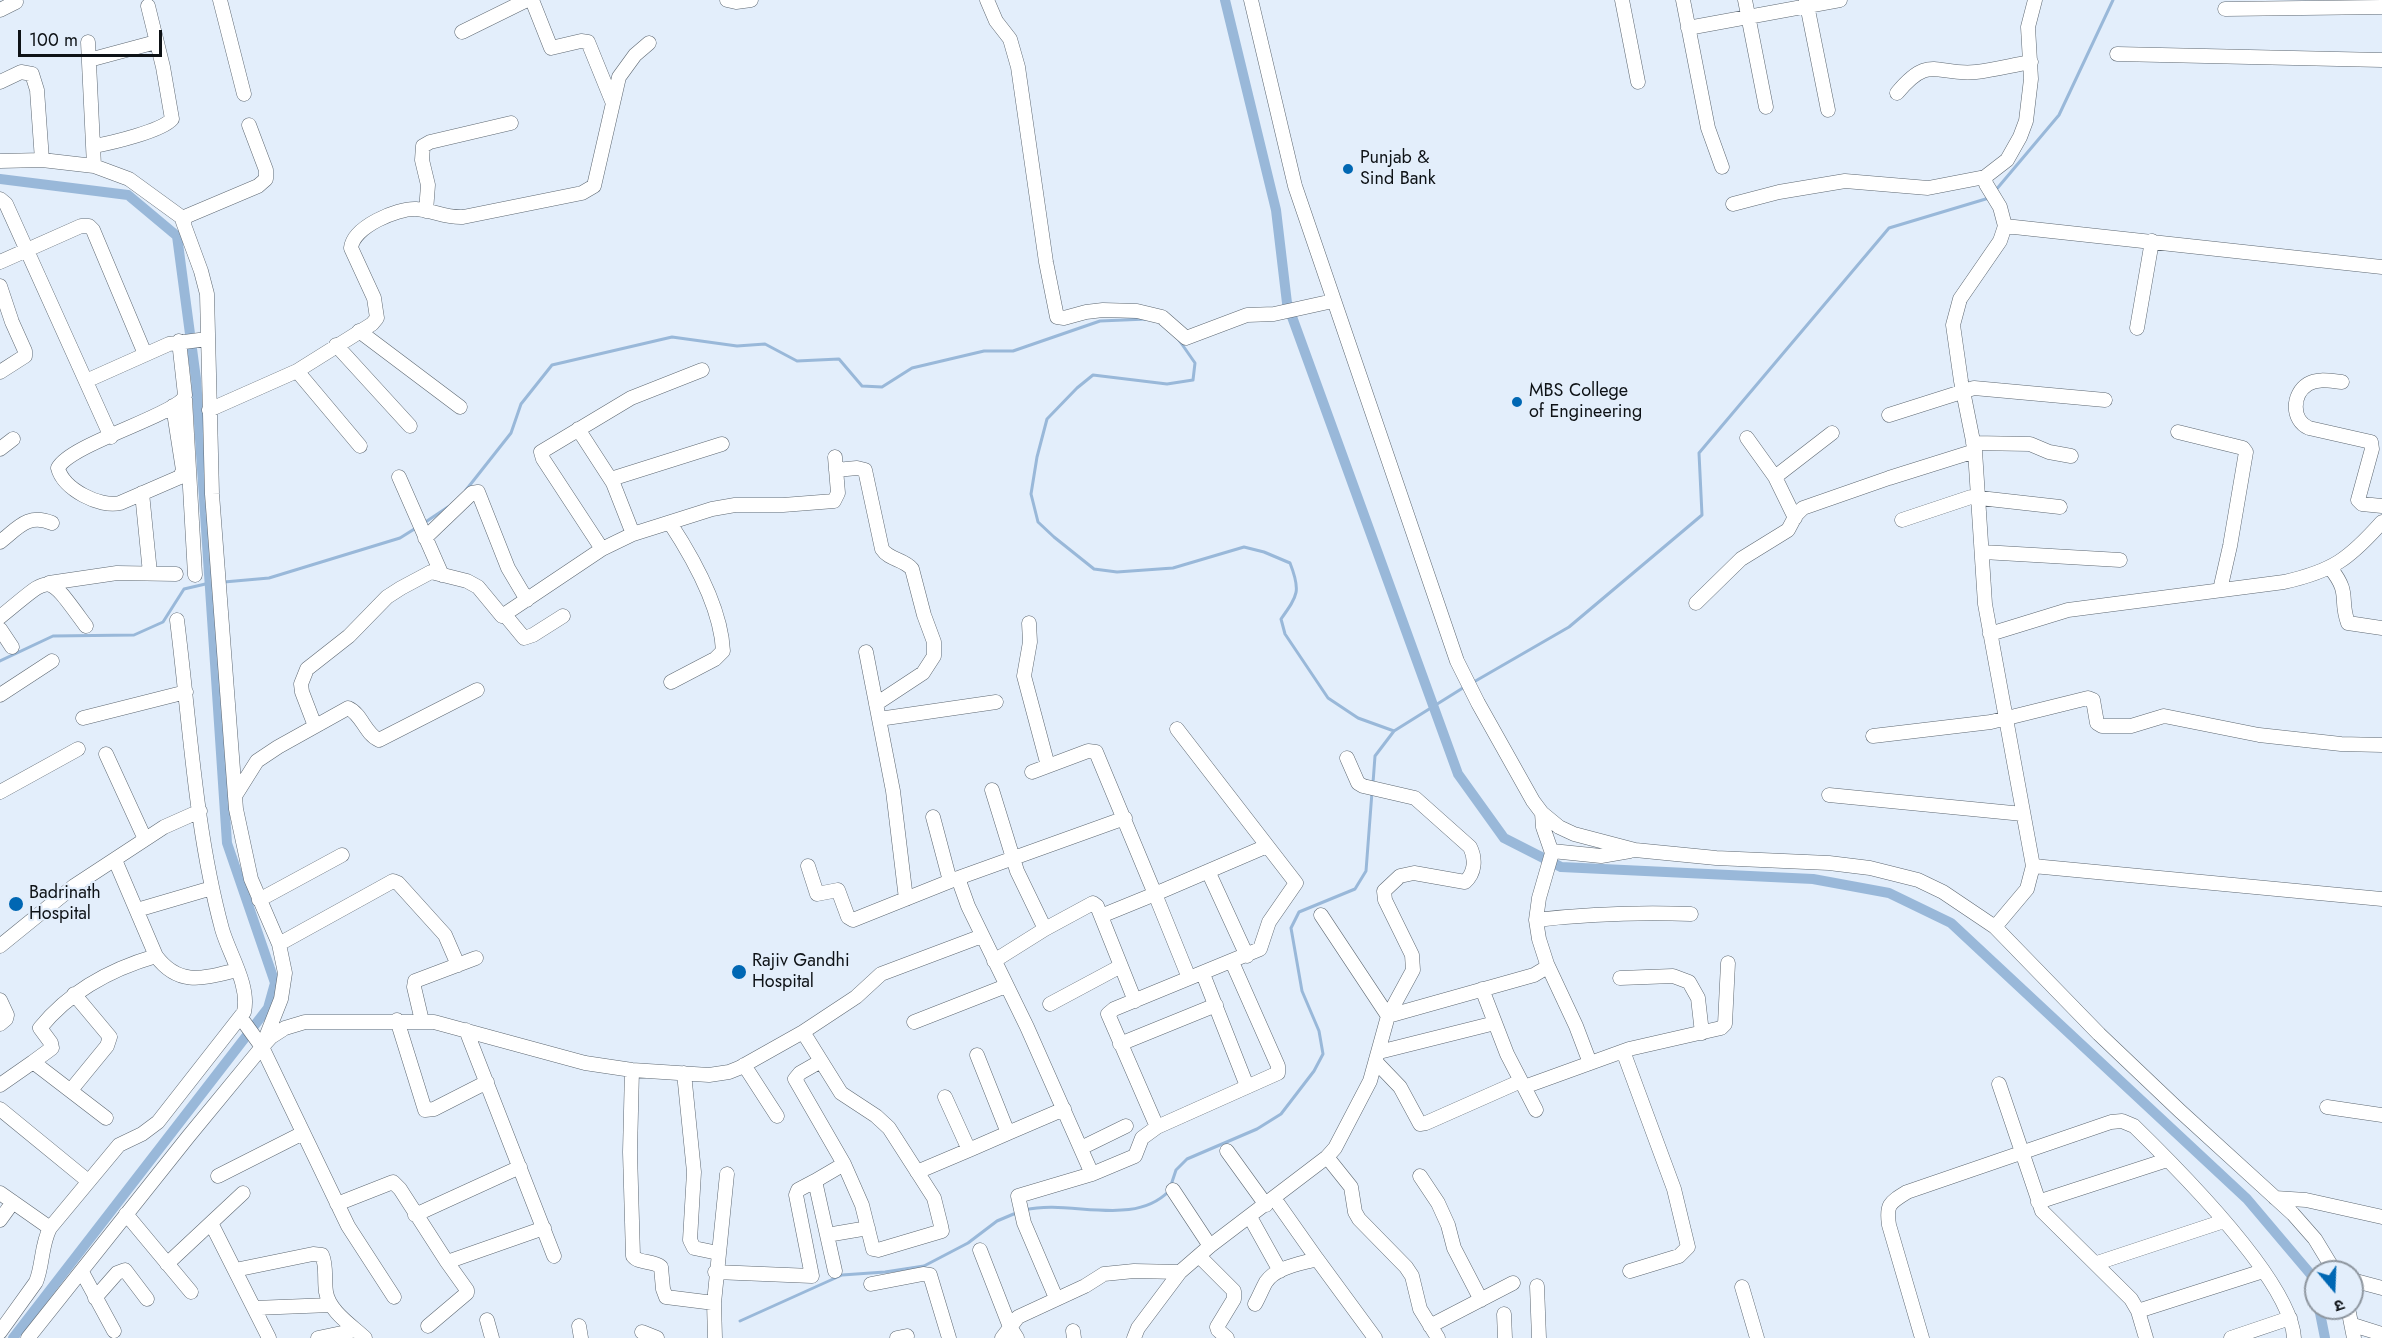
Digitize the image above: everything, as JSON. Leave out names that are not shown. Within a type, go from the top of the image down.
[{"type":"street","points":[[220,0],[244,93]]},
{"type":"street","points":[[462,32],[527,0]]},
{"type":"street","points":[[532,0],[551,48],[584,40],[588,42],[612,101]]},
{"type":"street","points":[[727,0],[736,3],[750,0]]},
{"type":"street","points":[[987,0],[996,21],[1010,39],[1018,67],[1046,262],[1058,317],[1064,318],[1103,310],[1137,312],[1162,317],[1182,337],[1186,338],[1247,315],[1274,314],[1333,301]]},
{"type":"street","points":[[1251,0],[1295,186],[1457,661],[1478,704],[1542,813],[1559,827],[1574,834],[1635,850],[1716,858],[1830,863],[1870,868],[1918,880],[1943,892],[1995,927],[2099,1034],[2306,1226],[2327,1260]]},
{"type":"street","points":[[1622,0],[1638,82]]},
{"type":"street","points":[[1683,0],[1707,128],[1722,167]]},
{"type":"street","points":[[1745,0],[1766,107]]},
{"type":"street","points":[[1689,28],[1749,18],[1806,4],[1840,0]]},
{"type":"street","points":[[1733,204],[1779,192],[1845,181],[1928,188],[1986,181],[2007,160],[2020,137],[2030,96],[2031,62],[2028,27],[2035,0]]},
{"type":"street","points":[[0,10],[16,2]]},
{"type":"street","points":[[1806,4],[1828,110]]},
{"type":"street","points":[[94,146],[122,140],[166,124],[172,118],[163,67],[148,6]]},
{"type":"street","points":[[2225,9],[2382,7]]},
{"type":"street","points":[[88,42],[94,166]]},
{"type":"street","points":[[89,60],[156,42]]},
{"type":"street","points":[[209,410],[297,370],[372,324],[377,314],[374,298],[352,252],[353,239],[371,224],[404,210],[417,209],[463,217],[589,190],[596,180],[612,101],[622,71],[649,43]]},
{"type":"street","points":[[2117,54],[2382,60]]},
{"type":"street","points":[[1897,93],[1911,76],[1923,70],[1939,68],[1975,72],[2031,62]]},
{"type":"street","points":[[0,82],[21,72],[32,74],[37,90],[42,160]]},
{"type":"street","points":[[426,211],[428,184],[422,160],[423,146],[430,142],[511,123]]},
{"type":"street","points":[[28,1338],[82,1272],[258,1041],[285,986],[284,959],[259,900],[245,856],[235,796],[212,494],[209,410],[203,339],[207,294],[201,271],[183,225],[184,219],[200,209],[258,186],[266,179],[266,170],[249,125]]},
{"type":"street","points":[[0,161],[42,160],[94,166],[129,179],[184,219]]},
{"type":"street","points":[[1986,181],[2000,207],[2005,226],[2000,241],[1960,299],[1953,325],[1974,447],[1985,604],[2032,866],[2027,889],[1995,927]]},
{"type":"street","points":[[0,199],[6,204],[27,249],[111,437]]},
{"type":"street","points":[[0,262],[81,226],[89,226],[93,230],[145,354]]},
{"type":"street","points":[[2005,226],[2382,267]]},
{"type":"street","points":[[2137,328],[2152,241]]},
{"type":"street","points":[[0,286],[6,324],[25,351],[25,356],[0,372]]},
{"type":"street","points":[[359,331],[460,407]]},
{"type":"street","points":[[86,381],[145,354],[182,341],[203,339]]},
{"type":"street","points":[[179,403],[92,444],[63,461],[58,468],[62,477],[75,491],[111,504],[120,503],[182,474],[179,403],[182,341]]},
{"type":"street","points":[[336,345],[410,426]]},
{"type":"street","points":[[297,370],[360,446]]},
{"type":"street","points":[[602,549],[541,456],[542,450],[646,391],[702,370]]},
{"type":"street","points":[[2342,382],[2320,380],[2308,384],[2300,391],[2295,404],[2298,419],[2309,429],[2371,442],[2372,449],[2358,500],[2362,504],[2382,506]]},
{"type":"street","points":[[1888,415],[1974,388],[2104,400]]},
{"type":"street","points":[[179,403],[195,575]]},
{"type":"street","points":[[578,429],[611,479],[633,534]]},
{"type":"street","points":[[2178,432],[2243,448],[2246,452],[2220,590]]},
{"type":"street","points":[[1775,477],[1832,433]]},
{"type":"street","points":[[1747,438],[1775,477],[1795,518]]},
{"type":"street","points":[[0,449],[13,439]]},
{"type":"street","points":[[611,479],[722,444]]},
{"type":"street","points":[[1696,603],[1741,559],[1784,534],[1800,510],[1810,505],[1974,447],[2030,444],[2049,452],[2071,456]]},
{"type":"street","points":[[315,726],[302,692],[301,684],[307,669],[349,636],[394,592],[426,574],[431,572],[442,574],[473,584],[499,615],[505,615],[602,549],[633,534],[735,504],[783,505],[834,501],[838,493],[835,464],[864,470],[882,549],[888,556],[909,565],[912,569],[934,642],[934,656],[923,673],[876,704]]},
{"type":"street","points":[[399,477],[442,574]]},
{"type":"street","points":[[422,531],[472,493],[478,492],[508,568],[527,600]]},
{"type":"street","points":[[142,493],[150,573]]},
{"type":"street","points":[[1902,520],[1977,496],[2061,507]]},
{"type":"street","points":[[0,542],[32,519],[42,519],[52,523]]},
{"type":"street","points":[[1990,634],[2068,610],[2284,582],[2313,576],[2347,557],[2382,522]]},
{"type":"street","points":[[670,523],[692,559],[706,589],[723,651],[715,659],[671,682]]},
{"type":"street","points":[[1983,552],[2120,560]]},
{"type":"street","points":[[2331,568],[2344,591],[2348,623],[2382,628]]},
{"type":"street","points":[[0,617],[39,585],[100,575],[176,574]]},
{"type":"street","points":[[49,583],[57,587],[86,626]]},
{"type":"street","points":[[505,615],[524,638],[533,635],[563,616]]},
{"type":"street","points":[[0,1332],[36,1282],[40,1273],[46,1236],[50,1228],[119,1145],[150,1129],[158,1122],[243,1021],[245,997],[212,888],[200,811],[177,620]]},
{"type":"street","points":[[1029,623],[1030,642],[1024,676],[1048,766]]},
{"type":"street","points":[[0,629],[12,647]]},
{"type":"street","points":[[866,652],[893,791],[906,899]]},
{"type":"street","points":[[0,695],[52,661]]},
{"type":"street","points":[[235,796],[257,761],[348,708],[355,712],[372,736],[379,740],[477,690]]},
{"type":"street","points":[[83,718],[186,692]]},
{"type":"street","points":[[1873,736],[1953,728],[2007,719],[2088,698],[2093,700],[2097,723],[2102,726],[2131,726],[2164,717],[2259,735],[2382,746]]},
{"type":"street","points":[[879,719],[996,702]]},
{"type":"street","points":[[1157,1127],[1108,1014],[1114,1009],[1260,949],[1269,922],[1296,883],[1177,729]]},
{"type":"street","points":[[0,792],[78,749]]},
{"type":"street","points":[[1032,772],[1088,751],[1096,752],[1189,978]]},
{"type":"street","points":[[106,754],[145,839]]},
{"type":"street","points":[[1134,1338],[1138,1328],[1180,1272],[1210,1245],[1250,1217],[1327,1157],[1335,1148],[1370,1081],[1388,1017],[1411,976],[1413,964],[1409,948],[1385,900],[1384,891],[1400,876],[1414,873],[1464,882],[1470,875],[1474,859],[1466,842],[1421,803],[1409,796],[1358,783],[1347,758]]},
{"type":"street","points":[[992,790],[1013,860],[1045,929]]},
{"type":"street","points":[[1829,795],[2024,814]]},
{"type":"street","points":[[2,938],[63,893],[164,826],[200,811]]},
{"type":"street","points":[[1542,813],[1543,827],[1552,853],[1539,898],[1536,920],[1546,964],[1576,1026],[1590,1063]]},
{"type":"street","points":[[933,817],[954,880],[1064,1109],[1092,1174]]},
{"type":"street","points":[[808,866],[817,894],[838,890],[850,920],[856,920],[954,880],[1125,818]]},
{"type":"street","points":[[1101,916],[1267,846]]},
{"type":"street","points":[[1552,853],[1601,856],[1635,850]]},
{"type":"street","points":[[259,900],[342,855]]},
{"type":"street","points":[[115,860],[156,956],[171,973],[185,977],[209,977],[237,970]]},
{"type":"street","points":[[2032,866],[2382,899]]},
{"type":"street","points":[[1208,871],[1247,956]]},
{"type":"street","points":[[279,944],[393,881],[398,883],[444,935],[458,965]]},
{"type":"street","points":[[137,910],[212,888]]},
{"type":"street","points":[[994,961],[1045,929],[1093,903],[1097,906],[1135,1001]]},
{"type":"street","points":[[1536,920],[1637,912],[1690,914]]},
{"type":"street","points":[[1321,915],[1388,1017]]},
{"type":"street","points":[[258,1041],[295,1024],[422,1021],[447,1024],[585,1063],[632,1070],[719,1074],[744,1065],[803,1032],[856,997],[881,974],[982,936]]},
{"type":"street","points":[[0,1085],[52,1048],[40,1028],[74,994],[122,967],[156,956]]},
{"type":"street","points":[[422,1021],[414,987],[415,981],[476,958]]},
{"type":"street","points":[[1056,1298],[1021,1211],[1018,1196],[1092,1174],[1135,1156],[1143,1138],[1157,1127],[1276,1075],[1278,1066],[1232,962]]},
{"type":"street","points":[[1378,1057],[1400,1087],[1420,1124],[1523,1084],[1623,1051],[1717,1030],[1725,1024],[1728,963]]},
{"type":"street","points":[[1388,1017],[1527,978],[1541,972],[1546,964]]},
{"type":"street","points":[[1050,1004],[1121,966]]},
{"type":"street","points":[[1203,974],[1247,1086]]},
{"type":"street","points":[[1620,978],[1673,976],[1689,982],[1698,998],[1702,1033]]},
{"type":"street","points":[[914,1022],[1006,986]]},
{"type":"street","points":[[1482,989],[1495,1023],[1536,1110]]},
{"type":"street","points":[[71,1090],[110,1042],[108,1033],[74,994]]},
{"type":"street","points":[[0,1000],[7,1015],[0,1024]]},
{"type":"street","points":[[1120,1044],[1216,1005]]},
{"type":"street","points":[[397,1020],[425,1110],[434,1109],[487,1082]]},
{"type":"street","points":[[243,1021],[258,1041],[348,1226],[394,1297]]},
{"type":"street","points":[[1378,1057],[1495,1023]]},
{"type":"street","points":[[466,1030],[554,1256]]},
{"type":"street","points":[[803,1032],[841,1093],[883,1121],[934,1198],[942,1231],[876,1250],[872,1245],[859,1196],[844,1164],[795,1079],[800,1073],[821,1061]]},
{"type":"street","points":[[1623,1051],[1674,1189],[1688,1247],[1679,1256],[1630,1271]]},
{"type":"street","points":[[977,1055],[1008,1133]]},
{"type":"street","points":[[33,1062],[106,1118]]},
{"type":"street","points":[[744,1065],[777,1116]]},
{"type":"street","points":[[632,1070],[630,1174],[633,1256],[638,1260],[655,1263],[661,1267],[666,1297],[714,1303]]},
{"type":"street","points":[[684,1073],[694,1172],[690,1240],[693,1248],[718,1253]]},
{"type":"street","points":[[1999,1084],[2038,1202],[2047,1217],[2097,1263],[2131,1299],[2138,1311],[2146,1338]]},
{"type":"street","points":[[945,1097],[969,1150]]},
{"type":"street","points":[[2327,1107],[2382,1115]]},
{"type":"street","points":[[0,1109],[88,1181]]},
{"type":"street","points":[[917,1172],[1064,1109]]},
{"type":"street","points":[[1922,1338],[1889,1225],[1888,1208],[1891,1203],[1907,1192],[2021,1151],[2111,1122],[2122,1121],[2134,1126],[2224,1221],[2281,1296],[2290,1318],[2294,1338]]},
{"type":"street","points":[[1081,1148],[1126,1126]]},
{"type":"street","points":[[218,1176],[303,1133]]},
{"type":"street","points":[[1227,1151],[1317,1259],[1375,1338]]},
{"type":"street","points":[[1327,1157],[1351,1187],[1356,1215],[1410,1272],[1420,1310],[1438,1338]]},
{"type":"street","points":[[2038,1202],[2167,1160]]},
{"type":"street","points":[[715,1272],[812,1276],[796,1195],[798,1190],[844,1164]]},
{"type":"street","points":[[415,1215],[520,1167]]},
{"type":"street","points":[[715,1332],[715,1272],[727,1174]]},
{"type":"street","points":[[1420,1176],[1438,1203],[1448,1225],[1454,1248],[1481,1300]]},
{"type":"street","points":[[815,1181],[835,1271]]},
{"type":"street","points":[[337,1204],[393,1182],[400,1189],[415,1215],[467,1290],[467,1293],[428,1326]]},
{"type":"street","points":[[1173,1190],[1210,1245]]},
{"type":"street","points":[[0,1193],[50,1228]]},
{"type":"street","points":[[167,1264],[243,1193]]},
{"type":"street","points":[[2275,1198],[2306,1200],[2382,1217]]},
{"type":"street","points":[[0,1220],[13,1202]]},
{"type":"street","points":[[126,1214],[190,1292]]},
{"type":"street","points":[[1250,1217],[1280,1271]]},
{"type":"street","points":[[2097,1263],[2224,1221]]},
{"type":"street","points":[[211,1223],[269,1338]]},
{"type":"street","points":[[447,1263],[544,1228]]},
{"type":"street","points":[[827,1235],[868,1228]]},
{"type":"street","points":[[980,1250],[1010,1334]]},
{"type":"street","points":[[235,1270],[322,1254],[325,1265],[325,1290],[331,1305],[361,1334]]},
{"type":"street","points":[[1199,1256],[1234,1291],[1234,1299],[1217,1327],[1227,1338]]},
{"type":"street","points":[[1255,1304],[1266,1283],[1280,1271],[1317,1259]]},
{"type":"street","points":[[95,1298],[117,1274],[125,1270],[147,1299]]},
{"type":"street","points":[[2138,1311],[2263,1271]]},
{"type":"street","points":[[82,1272],[114,1331]]},
{"type":"street","points":[[1010,1334],[1018,1317],[1085,1286],[1109,1272],[1180,1272]]},
{"type":"street","points":[[871,1284],[923,1274],[930,1275],[949,1338]]},
{"type":"street","points":[[1430,1326],[1513,1283]]},
{"type":"street","points":[[2364,1283],[2382,1288]]},
{"type":"street","points":[[1537,1286],[1539,1338]]},
{"type":"street","points":[[1742,1287],[1757,1338]]},
{"type":"street","points":[[254,1308],[331,1305]]},
{"type":"street","points":[[1504,1314],[1505,1338]]},
{"type":"street","points":[[2231,1338],[2290,1318]]},
{"type":"street","points":[[487,1320],[492,1338]]},
{"type":"street","points":[[2354,1331],[2382,1334]]},
{"type":"street","points":[[642,1332],[657,1338]]},
{"type":"street","points":[[318,1338],[361,1334]]},
{"type":"waterway","points":[[1225,0],[1276,210],[1287,303],[1458,774],[1504,838],[1561,867],[1813,879],[1889,893],[1951,923],[2247,1199],[2304,1266]]},
{"type":"waterway","points":[[1995,191],[2059,115],[2113,0]]},
{"type":"waterway","points":[[0,179],[128,195],[177,236],[196,379],[227,843],[275,983],[268,1008],[13,1338]]},
{"type":"waterway","points":[[1472,683],[1569,627],[1702,515],[1699,453],[1889,228],[1989,198]]},
{"type":"waterway","points":[[466,490],[511,433],[521,404],[552,365],[672,337],[737,346],[765,344],[797,361],[839,359],[862,386],[882,387],[912,368],[984,351],[1013,351],[1100,321],[1147,319]]},
{"type":"waterway","points":[[1179,340],[1195,363],[1193,380],[1167,384],[1093,375],[1047,419],[1037,457],[1031,494],[1038,522],[1094,569],[1117,572],[1173,568],[1244,547],[1264,552],[1290,563],[1296,580],[1296,592],[1281,619],[1285,634],[1328,698],[1358,718],[1394,731]]},
{"type":"waterway","points":[[424,523],[448,507]]},
{"type":"waterway","points":[[224,582],[269,578],[400,538],[416,528]]},
{"type":"waterway","points":[[0,661],[53,636],[134,635],[163,622],[184,589],[214,582]]},
{"type":"waterway","points":[[1373,783],[1375,756],[1394,731],[1466,686]]},
{"type":"waterway","points":[[1171,1185],[1176,1170],[1187,1159],[1257,1129],[1281,1114],[1314,1071],[1323,1054],[1319,1031],[1302,991],[1291,928],[1299,912],[1355,889],[1366,871],[1372,792]]},
{"type":"waterway","points":[[1025,1210],[1138,1208],[1154,1202],[1169,1191]]},
{"type":"waterway","points":[[740,1321],[842,1275],[924,1266],[968,1243],[997,1221],[1016,1213]]},
{"type":"waterway","points":[[2321,1320],[2325,1338]]},
{"type":"place","name":"Punjab & Sind Bank","points":[[1348,169]]},
{"type":"place","name":"MBS College of Engineering","points":[[1517,402]]},
{"type":"place","name":"Badrinath Hospital","points":[[16,904]]},
{"type":"place","name":"Rajiv Gandhi Hospital","points":[[739,972]]}]
